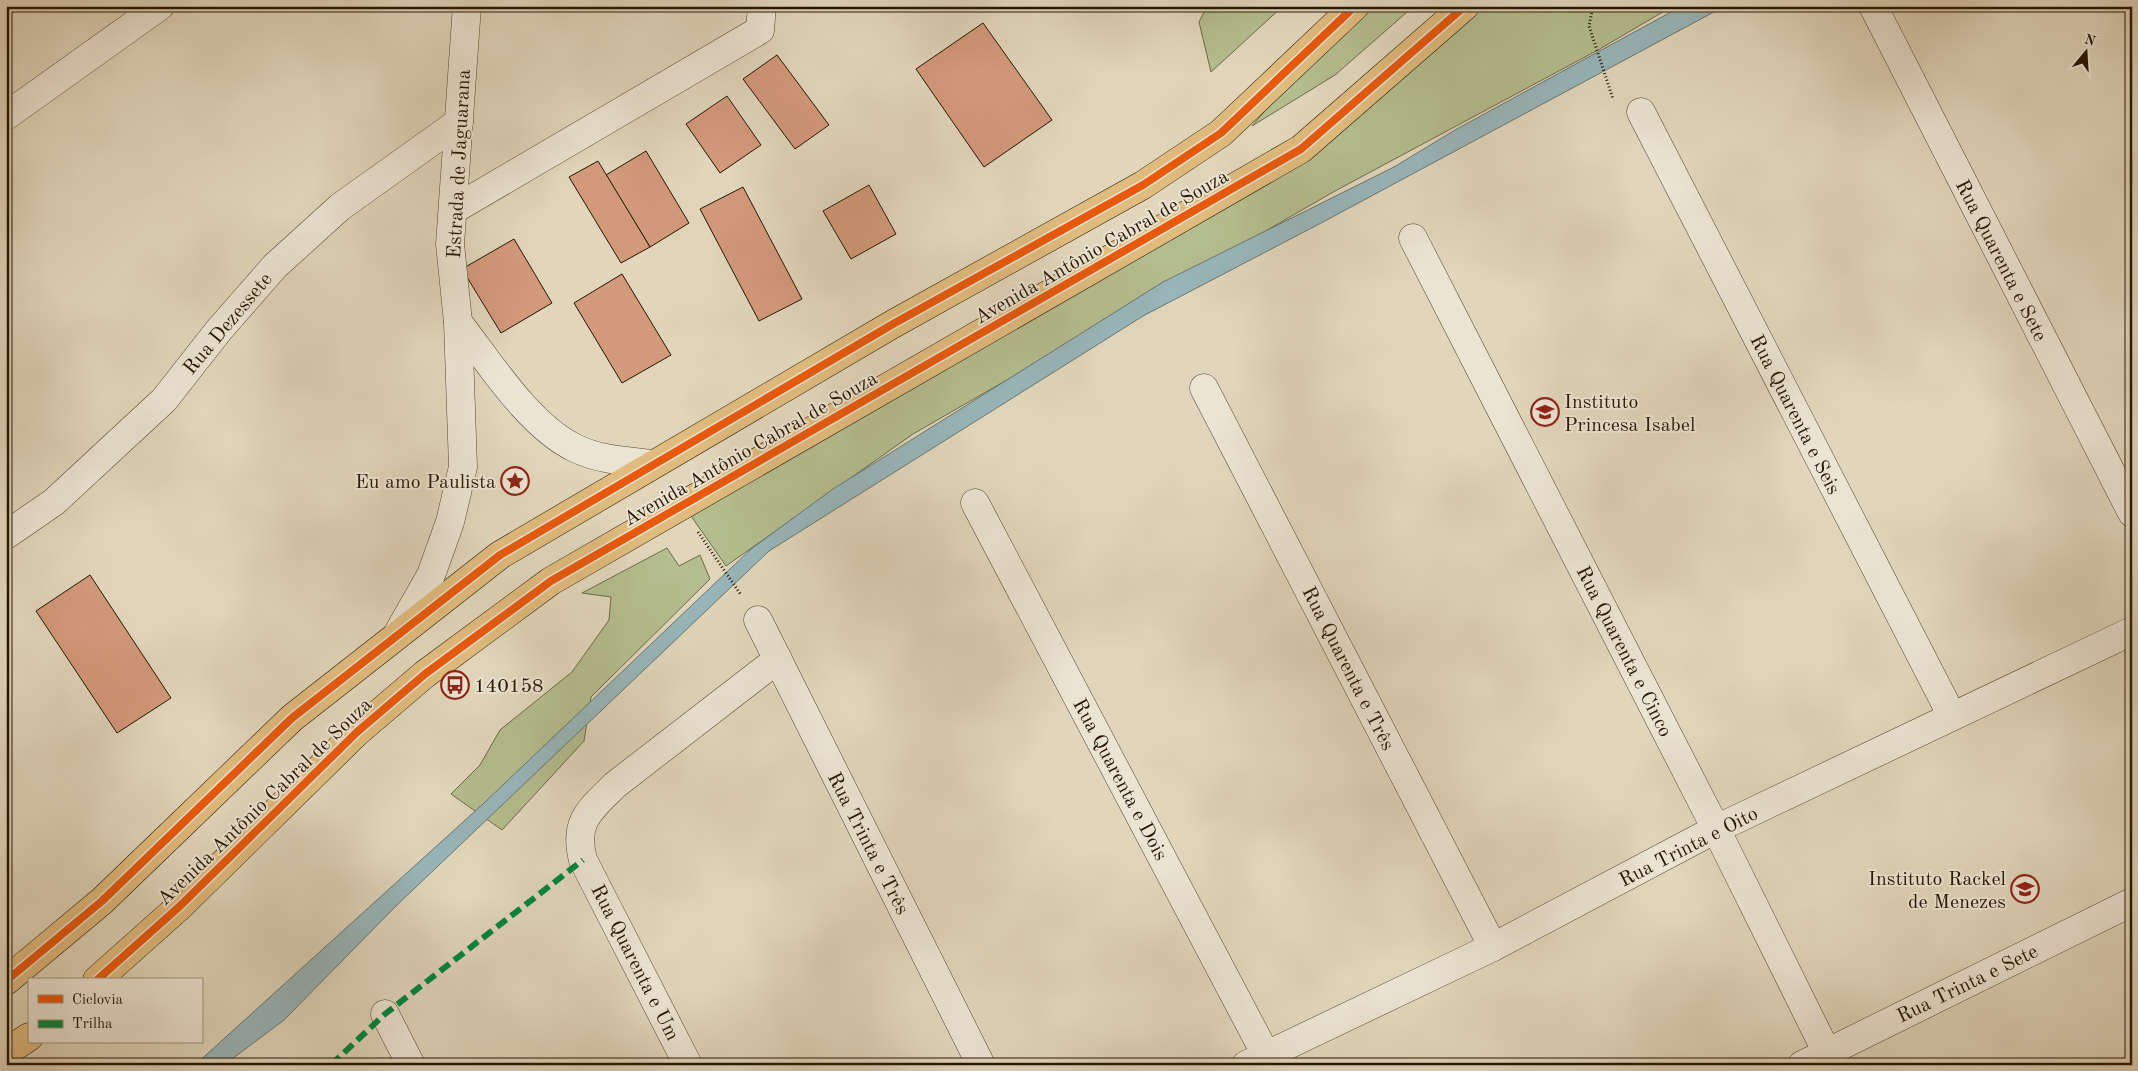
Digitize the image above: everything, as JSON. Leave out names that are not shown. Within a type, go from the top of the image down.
[{"type":"highway","name":"Avenida Antônio Cabral de Souza","points":[[6,982],[102,901],[292,718],[398,633],[500,555],[892,324],[1143,185],[1221,133],[1354,6]]},
{"type":"highway","name":"Avenida Antônio Cabral de Souza","points":[[99,978],[180,906],[357,732],[424,674],[551,581],[1301,149],[1465,6]]},
{"type":"highway","points":[[6,1052],[28,1037]]},
{"type":"street","points":[[6,116],[160,6]]},
{"type":"street","name":"Estrada de Jaguarana","points":[[398,633],[431,575],[450,522],[464,467],[458,322],[450,244],[467,6]]},
{"type":"street","points":[[452,210],[760,30],[762,6]]},
{"type":"street","name":"Rua Quarenta e Sete","points":[[1872,6],[2132,513]]},
{"type":"street","name":"Rua Quarenta e Seis","points":[[1641,112],[1952,716]]},
{"type":"street","name":"Rua Dezessete","points":[[6,535],[54,502],[164,400],[219,330],[275,266],[340,207],[459,122]]},
{"type":"street","name":"Rua Quarenta e Cinco","points":[[1413,238],[1716,829],[1830,1058]]},
{"type":"street","points":[[458,322],[542,426],[575,448],[606,459],[653,464]]},
{"type":"street","name":"Rua Quarenta e Três","points":[[1204,388],[1493,947]]},
{"type":"street","name":"Rua Quarenta e Dois","points":[[975,503],[1256,1060]]},
{"type":"street","name":"Rua Trinta e Três","points":[[758,620],[980,1065]]},
{"type":"street","name":"Rua Trinta e Oito","points":[[1256,1060],[1493,947],[1716,829],[2132,631]]},
{"type":"street","name":"Rua Quarenta e Um","points":[[688,1065],[582,860],[578,843],[581,825],[593,807],[615,785],[778,659]]},
{"type":"street","name":"Rua Trinta e Sete","points":[[1802,1065],[1830,1058],[2132,902]]},
{"type":"street","points":[[386,1014],[411,1065]]},
{"type":"path","points":[[1594,6],[1589,26],[1608,85]]},
{"type":"path","points":[[707,546],[741,595]]},
{"type":"green space","points":[[1207,6],[1283,6],[1211,72],[1199,22]]},
{"type":"green space","points":[[1354,6],[1414,6],[1335,75],[1252,126]]},
{"type":"green space","points":[[1471,6],[1673,6],[1598,50],[1335,191],[913,434],[726,566],[691,516],[1303,160]]},
{"type":"green space","points":[[667,548],[679,566],[700,555],[710,579],[591,697],[584,741],[502,830],[451,794],[480,765],[500,730],[572,672],[609,620],[611,597],[582,593]]},
{"type":"water","points":[[1682,6],[1725,6],[1323,222],[1143,316],[769,551],[396,906],[284,1020],[224,1065],[195,1065],[484,803],[751,549],[833,489],[1163,282],[1394,167],[1455,130]]},
{"type":"building","points":[[983,23],[1052,120],[984,167],[916,69]]},
{"type":"building","points":[[777,55],[829,125],[795,149],[743,79]]},
{"type":"building","points":[[727,96],[761,145],[720,173],[686,124]]},
{"type":"building","points":[[646,151],[689,223],[650,247],[606,175]]},
{"type":"building","points":[[598,161],[650,247],[621,263],[569,177]]},
{"type":"building","points":[[869,185],[896,234],[851,259],[823,211]]},
{"type":"building","points":[[743,187],[802,299],[759,321],[700,209]]},
{"type":"building","points":[[514,239],[552,303],[501,333],[462,269]]},
{"type":"building","points":[[622,274],[671,355],[622,383],[574,303]]},
{"type":"building","points":[[90,575],[171,698],[117,733],[36,611]]},
{"type":"marked path","points":[[331,1065],[385,1014],[583,860]]},
{"type":"cycle path","points":[[6,981],[102,901],[292,718],[500,555],[893,324],[1143,185],[1221,133],[1355,6]]},
{"type":"cycle path","points":[[99,978],[180,906],[357,732],[425,674],[551,581],[1301,149],[1465,6]]},
{"type":"place","name":"Instituto Princesa Isabel","points":[[1545,412]]},
{"type":"place","name":"Eu amo Paulista","points":[[515,481]]},
{"type":"place","name":"140158","points":[[455,685]]},
{"type":"place","name":"Instituto Rackel de Menezes","points":[[2025,889]]}]
